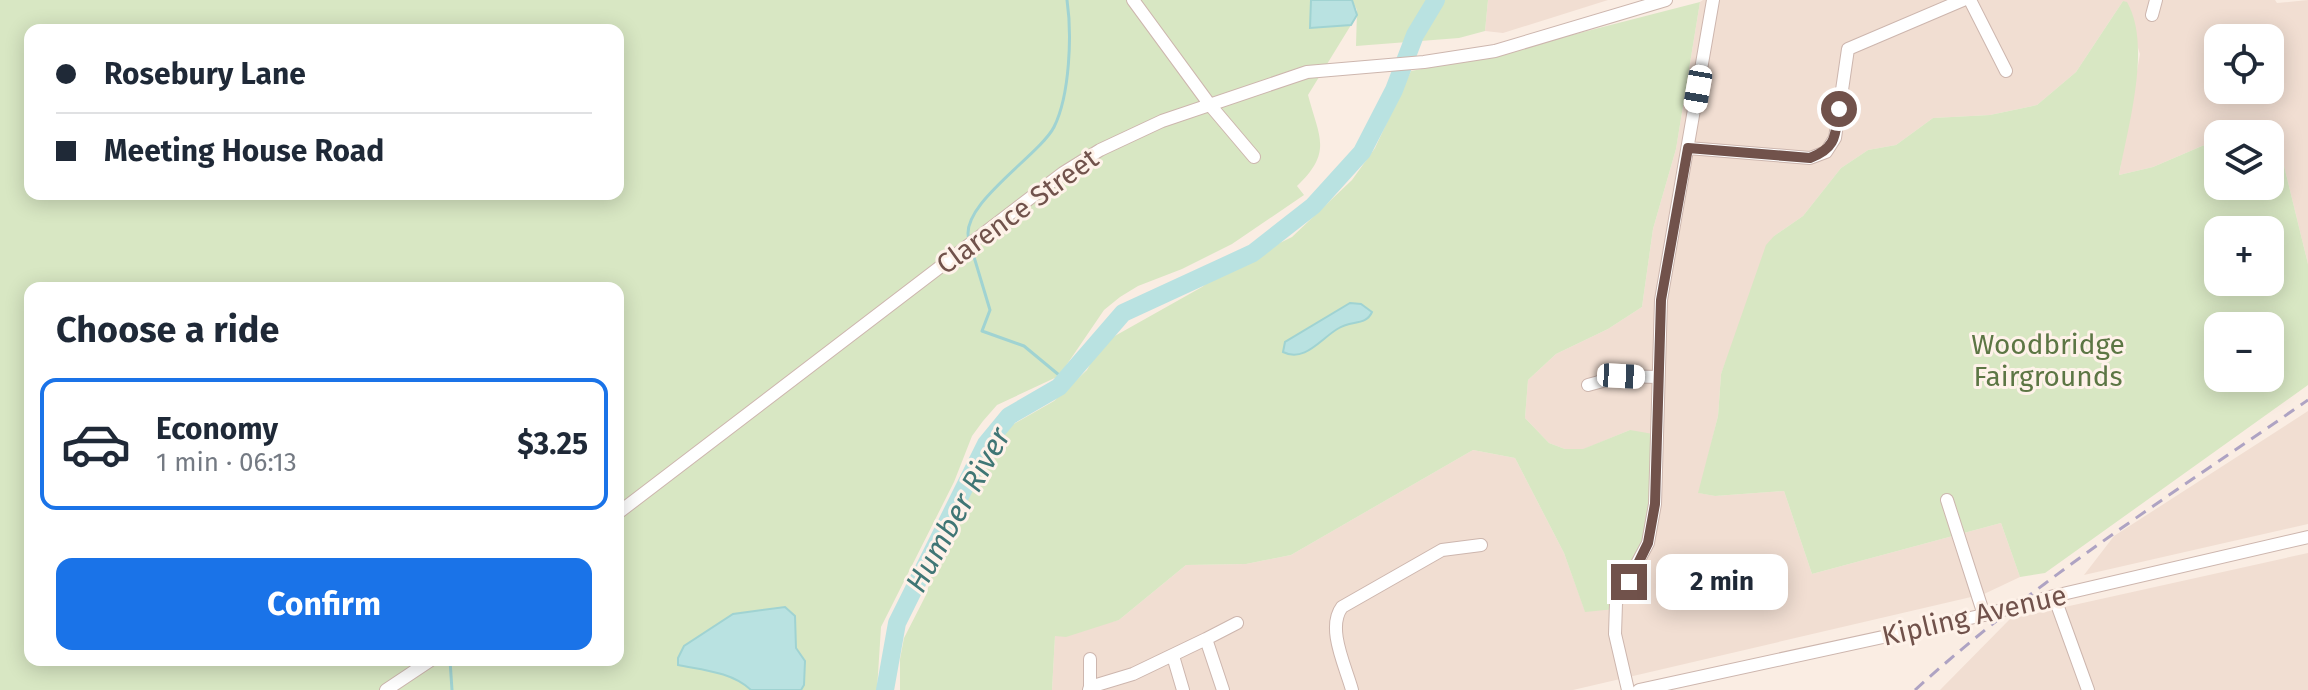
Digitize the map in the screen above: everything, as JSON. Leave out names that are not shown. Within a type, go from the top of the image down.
[{"type":"street","points":[[1133,0],[1210,105],[1254,157]]},
{"type":"street","name":"Clarence Street","points":[[624,508],[1063,173],[1100,150],[1162,121],[1307,72],[1424,62],[1495,51],[1666,0]]},
{"type":"street","points":[[1628,690],[1615,634],[1616,603],[1648,543],[1655,504],[1661,300],[1713,0]]},
{"type":"street","points":[[1688,148],[1810,158],[1826,152],[1835,138],[1848,49],[1963,0]]},
{"type":"street","points":[[1970,0],[2006,71]]},
{"type":"street","points":[[2152,15],[2156,0]]},
{"type":"street","points":[[1588,385],[1621,376],[1657,377]]},
{"type":"street","points":[[1947,500],[1984,615]]},
{"type":"street","name":"Kipling Avenue","points":[[1639,690],[1984,615],[2308,537]]},
{"type":"street","points":[[1352,690],[1335,630],[1335,616],[1342,607],[1442,550],[1481,545]]},
{"type":"street","points":[[2054,596],[2088,690]]},
{"type":"street","points":[[1090,659],[1090,688],[1133,674],[1237,623]]},
{"type":"street","points":[[1206,639],[1223,690]]},
{"type":"street","points":[[1173,656],[1183,690]]},
{"type":"street","points":[[386,690],[422,666]]},
{"type":"shaded area","points":[[1488,0],[1608,0],[1503,33],[1485,31]]},
{"type":"shaded area","points":[[1703,0],[2275,0],[2277,3],[2308,0],[2308,264],[2284,166],[2284,120],[2204,120],[2204,146],[2153,167],[2119,175],[2140,54],[2123,1],[2076,72],[2037,105],[1990,115],[1933,118],[1896,145],[1868,150],[1841,168],[1803,216],[1774,236],[1721,374],[1718,416],[1699,493],[1715,496],[1784,491],[1812,574],[2001,523],[2020,577],[1984,594],[1573,690],[1052,690],[1055,636],[1119,620],[1186,565],[1246,564],[1291,555],[1473,450],[1515,458],[1564,553],[1585,611],[1630,430],[1584,449],[1565,449],[1549,443],[1525,418],[1528,380],[1556,354],[1608,329],[1642,307],[1653,229],[1676,149],[1700,2]]},
{"type":"shaded area","points":[[2308,411],[2308,524],[2084,575],[2114,536]]},
{"type":"shaded area","points":[[2308,553],[2308,690],[1940,690],[2010,619]]},
{"type":"green space","points":[[0,0],[1311,0],[1311,28],[1351,25],[1308,95],[1320,144],[1315,163],[1297,186],[1304,195],[1232,244],[1120,297],[1104,310],[1059,376],[997,405],[972,436],[954,482],[881,627],[877,690],[0,690]]},
{"type":"green space","points":[[1352,0],[1488,0],[1485,31],[1459,38],[1356,46],[1357,10]]},
{"type":"green space","name":"Woodbridge Fairgrounds","points":[[2123,1],[2127,2],[2138,40],[2138,63],[2119,175],[2153,167],[2204,146],[2204,200],[2284,200],[2284,166],[2308,264],[2308,385],[2045,573],[2020,577],[2001,523],[1812,574],[1784,491],[1715,496],[1698,493],[1718,416],[1721,374],[1766,245],[1803,216],[1841,168],[1868,150],[1896,145],[1933,118],[1990,115],[2037,105],[2076,72]]},
{"type":"green space","points":[[1700,2],[1676,149],[1653,229],[1642,307],[1608,329],[1556,354],[1528,380],[1525,418],[1549,443],[1565,449],[1583,449],[1630,430],[1659,435],[1652,534],[1615,609],[1585,612],[1564,553],[1515,458],[1473,450],[1291,555],[1246,564],[1186,565],[1119,620],[1066,637],[1055,636],[1052,690],[900,690],[904,638],[926,595],[937,557],[951,526],[998,433],[1054,401],[1087,370],[1098,350],[1113,337],[1202,287],[1225,270],[1292,237],[1352,180],[1375,148],[1411,71],[1494,55]]},
{"type":"water","points":[[1311,0],[1352,0],[1357,15],[1351,25],[1310,28]]},
{"type":"water","points":[[1350,303],[1361,304],[1372,312],[1362,321],[1339,328],[1306,352],[1291,355],[1283,352],[1285,342]]},
{"type":"water","points":[[785,607],[795,616],[796,648],[805,661],[801,690],[751,690],[726,675],[678,665],[684,646],[733,614]]},
{"type":"waterway","points":[[969,240],[969,226],[987,197],[1046,139],[1054,127],[1063,98],[1068,64],[1067,0]]},
{"type":"waterway","name":"Humber River","points":[[885,690],[897,623],[986,444],[1009,416],[1059,387],[1123,313],[1253,253],[1313,206],[1362,152],[1394,90],[1415,35],[1436,0]]},
{"type":"waterway","points":[[971,247],[990,310],[982,331],[1024,346],[1065,380]]},
{"type":"waterway","points":[[450,666],[452,690]]},
{"type":"railway","points":[[1915,690],[2057,574],[2308,400]]},
{"type":"route","points":[[1629,582],[1648,543],[1655,504],[1661,300],[1688,148],[1810,158],[1826,152],[1835,138],[1839,109]]}]
